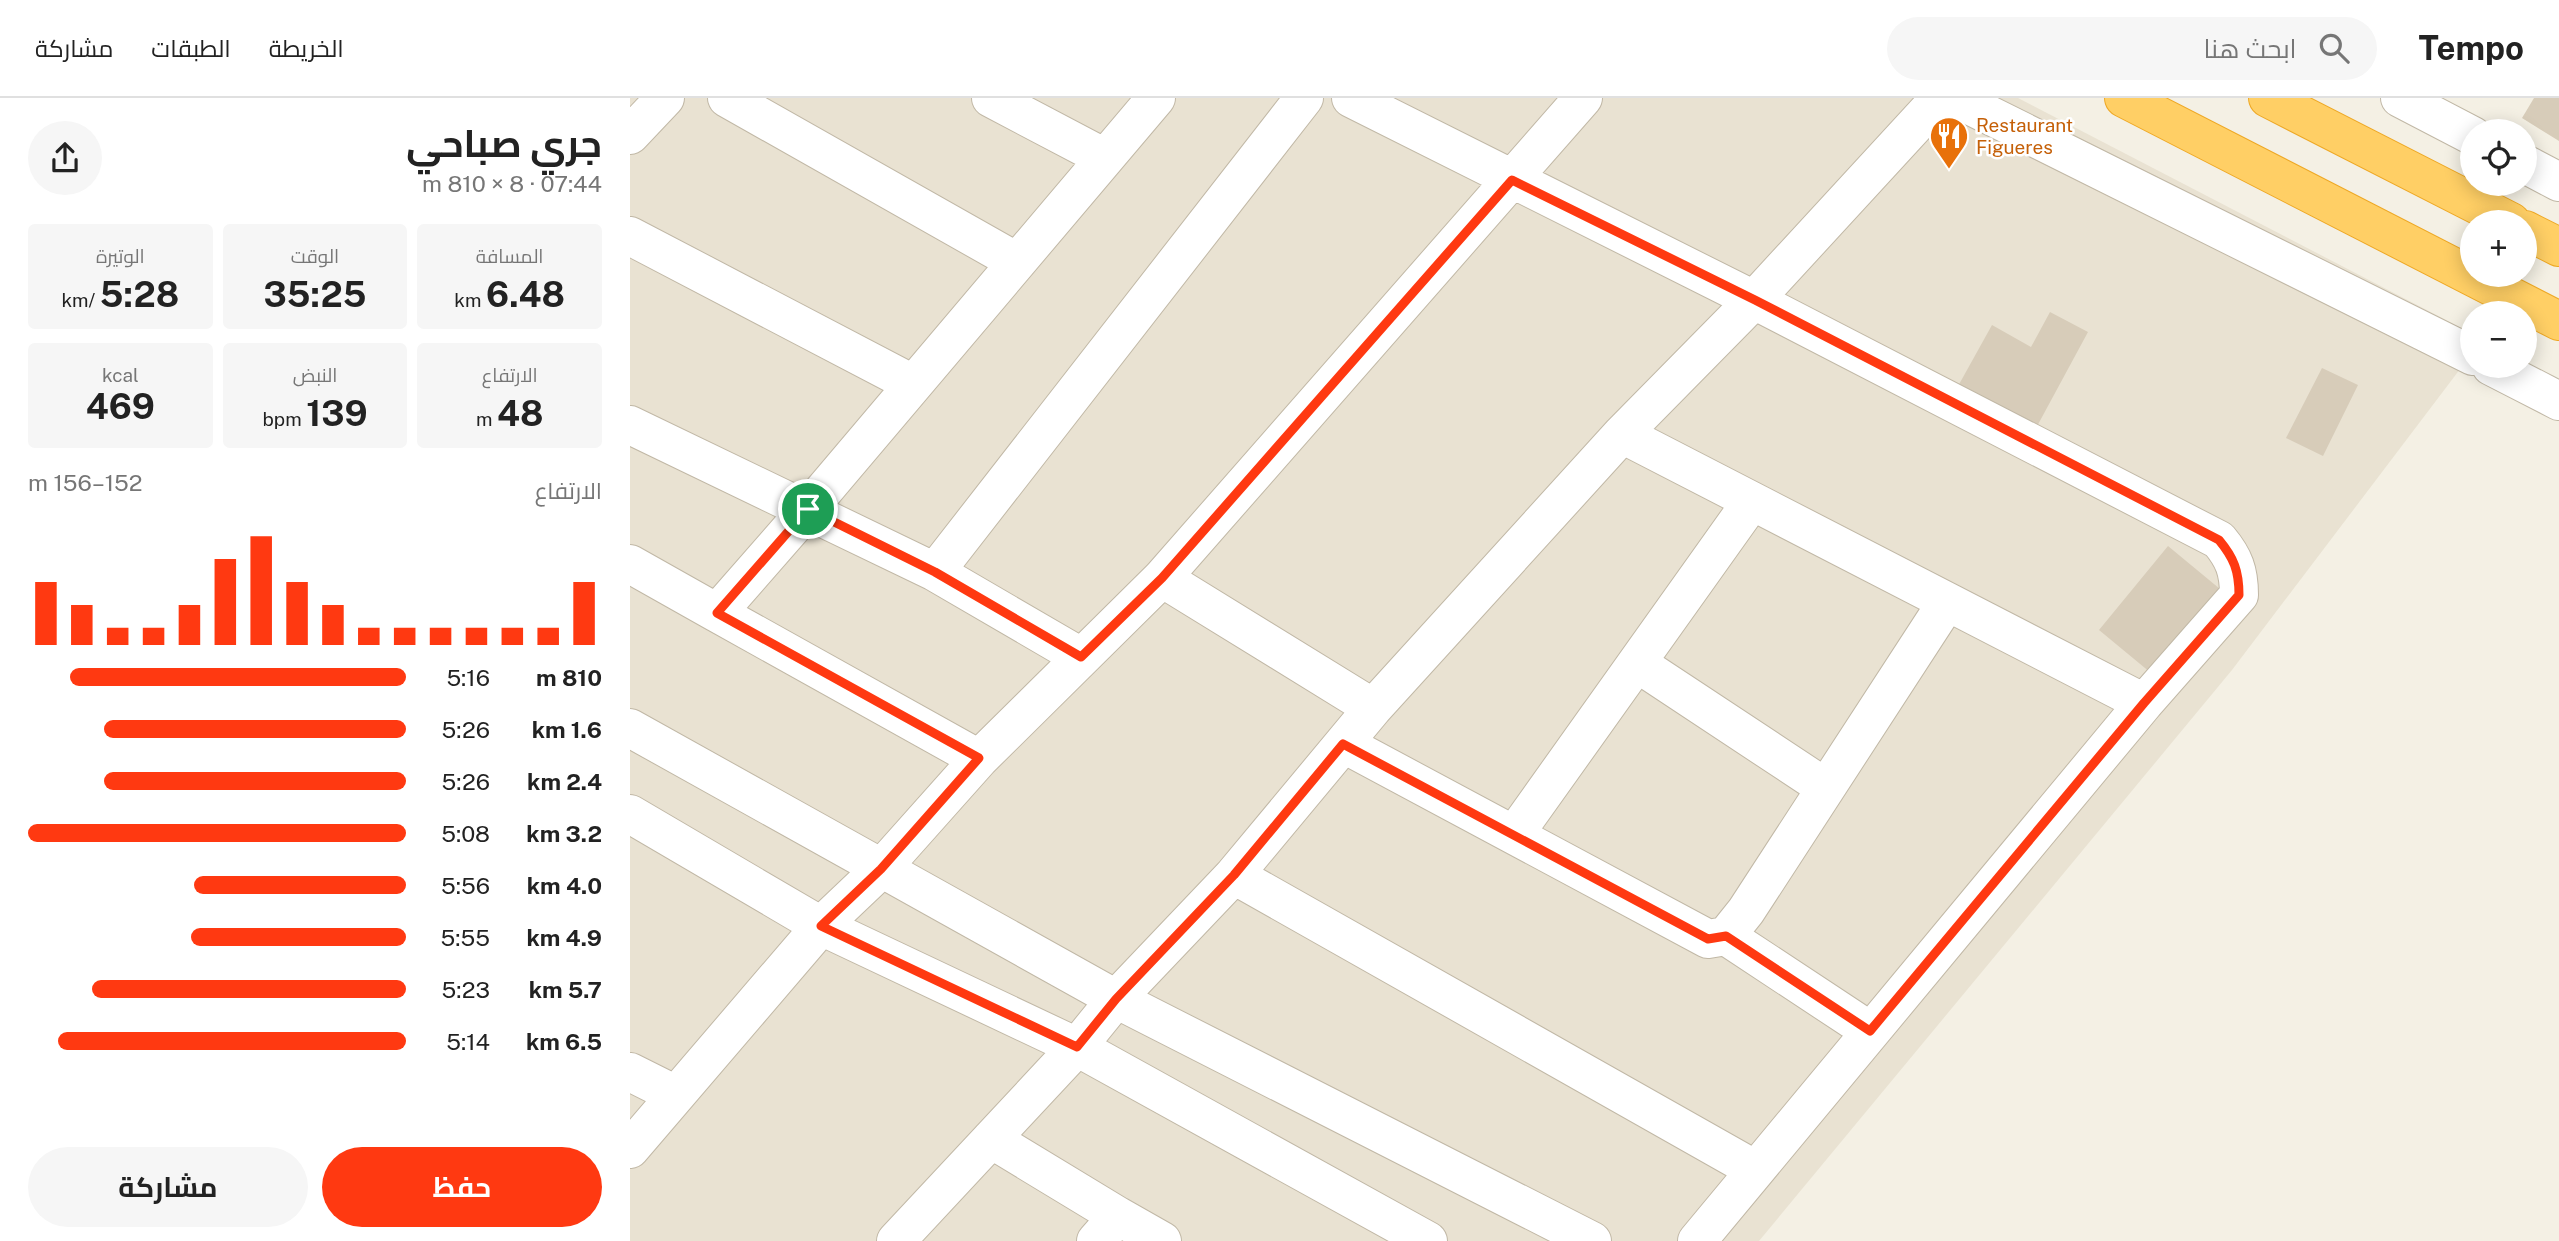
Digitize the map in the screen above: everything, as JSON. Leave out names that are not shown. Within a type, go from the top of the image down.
[{"type":"highway","points":[[2124,98],[2559,321]]},
{"type":"highway","points":[[2268,98],[2487,210]]},
{"type":"highway","points":[[2537,236],[2559,247]]},
{"type":"street","points":[[630,135],[665,98]]},
{"type":"street","points":[[727,98],[1017,262]]},
{"type":"street","points":[[991,98],[1105,158]]},
{"type":"street","points":[[717,613],[1156,98]]},
{"type":"street","points":[[935,572],[1304,98]]},
{"type":"street","points":[[1351,98],[1755,300],[2219,540],[2233,556],[2239,575],[2239,595],[2144,703],[1697,1241]]},
{"type":"street","points":[[630,1149],[821,926],[881,869],[979,758],[1162,578],[1583,98]]},
{"type":"street","points":[[896,1241],[1077,1047],[1116,999],[1234,875],[1373,708],[1622,434],[1755,300],[1940,98]]},
{"type":"street","points":[[1955,98],[2460,350]]},
{"type":"street","points":[[2400,98],[2460,129]]},
{"type":"street","points":[[2537,170],[2559,181]]},
{"type":"street","points":[[630,236],[913,384]]},
{"type":"street","points":[[2514,378],[2559,401]]},
{"type":"street","points":[[630,425],[935,572],[1081,657]]},
{"type":"street","points":[[1622,434],[2144,703]]},
{"type":"street","points":[[1514,835],[1752,501]]},
{"type":"street","points":[[630,564],[979,758]]},
{"type":"street","points":[[1162,578],[1373,708]]},
{"type":"street","points":[[1343,744],[1708,939],[1726,936],[1746,911],[1947,602]]},
{"type":"street","points":[[1637,663],[1826,788]]},
{"type":"street","points":[[630,728],[1116,999],[1592,1241]]},
{"type":"street","points":[[630,814],[821,926],[1077,1047],[1428,1241]]},
{"type":"street","points":[[1234,875],[1754,1170]]},
{"type":"street","points":[[1726,936],[1870,1031]]},
{"type":"street","points":[[630,1072],[676,1095]]},
{"type":"street","points":[[991,1139],[1107,1228],[1162,1241]]},
{"type":"shaded area","points":[[630,98],[2018,98],[2460,327],[2460,369],[2232,670],[1759,1241],[630,1241]]},
{"type":"building","points":[[2534,98],[2559,98],[2559,141],[2537,127],[2537,119],[2522,118]]},
{"type":"building","points":[[2050,312],[2088,332],[2035,430],[1957,388],[1992,325],[2031,347]]},
{"type":"building","points":[[2322,368],[2358,385],[2323,456],[2286,438]]},
{"type":"building","points":[[2168,546],[2220,589],[2151,673],[2099,630]]},
{"type":"place","name":"Restaurant Figueres","points":[[1949,170]]},
{"type":"route","points":[[1512,180],[1755,300],[2219,540],[2233,556],[2239,575],[2239,595],[2144,703],[1870,1031],[1726,936],[1708,939],[1343,744],[1234,875],[1116,999],[1077,1047],[821,926],[881,869],[979,758],[717,613],[808,509],[935,572],[1081,657],[1162,578],[1512,180]]}]
